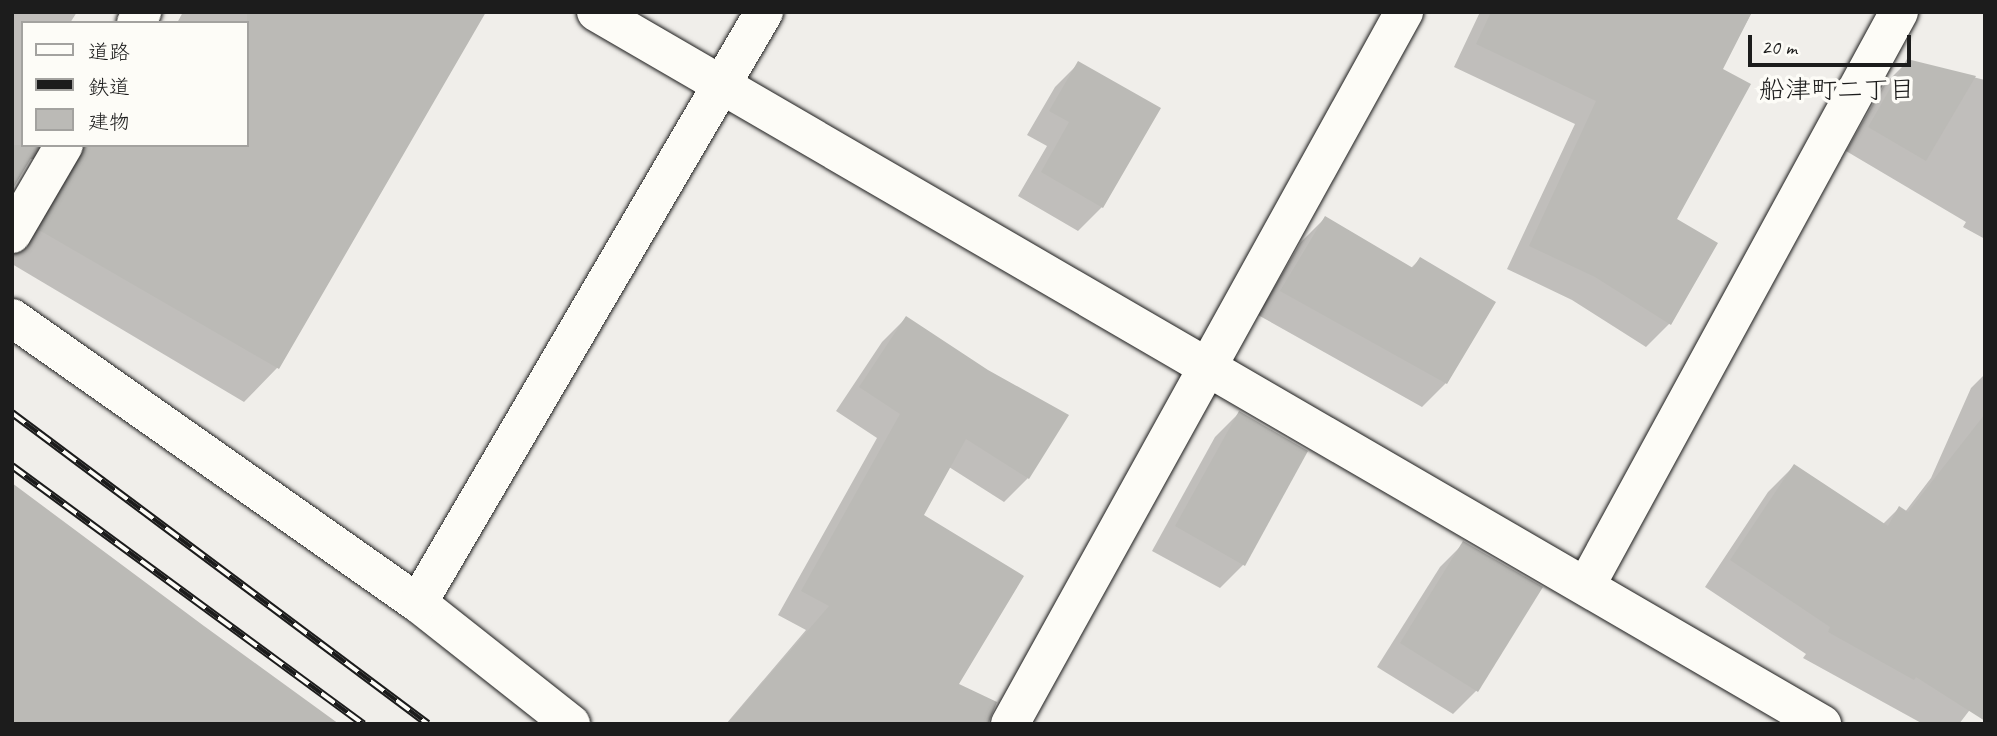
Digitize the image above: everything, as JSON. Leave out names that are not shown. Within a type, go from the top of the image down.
[{"type":"street","points":[[596,12],[722,87],[1209,365],[1822,724]]},
{"type":"street","points":[[418,603],[764,12]]},
{"type":"street","points":[[1010,724],[1404,12]]},
{"type":"street","points":[[1586,586],[1899,12]]},
{"type":"street","points":[[12,234],[63,147]]},
{"type":"street","points":[[12,318],[418,603],[570,724]]},
{"type":"building","points":[[247,12],[486,12],[279,369],[39,230],[85,147],[248,147]]},
{"type":"building","points":[[1491,12],[1752,12],[1723,69],[1751,84],[1677,219],[1718,243],[1671,325],[1595,277],[1529,246],[1596,101],[1476,44]]},
{"type":"building","points":[[1907,59],[1976,76],[1926,161],[1868,127]]},
{"type":"building","points":[[1078,61],[1161,108],[1103,208],[1041,172],[1069,122],[1049,111]]},
{"type":"building","points":[[12,145],[38,147],[12,190]]},
{"type":"building","points":[[1325,216],[1413,268],[1420,257],[1496,302],[1447,384],[1280,291]]},
{"type":"building","points":[[906,316],[988,370],[1069,415],[1029,479],[966,439],[924,515],[1024,576],[959,684],[997,702],[988,724],[727,724],[829,606],[801,591],[900,414],[859,387]]},
{"type":"building","points":[[1239,411],[1308,451],[1245,566],[1175,526]]},
{"type":"building","points":[[1985,414],[1985,721],[1916,677],[1914,680],[1828,632],[1830,627],[1730,560],[1794,464],[1888,526],[1899,506],[1908,512]]},
{"type":"building","points":[[12,483],[204,626],[339,724],[12,724]]},
{"type":"building","points":[[1463,541],[1543,587],[1478,692],[1400,643]]},
{"type":"railway","points":[[12,413],[428,724]]},
{"type":"railway","points":[[12,466],[363,724]]},
{"type":"district","name":"船津町二丁目","points":[[1837,90]]}]
